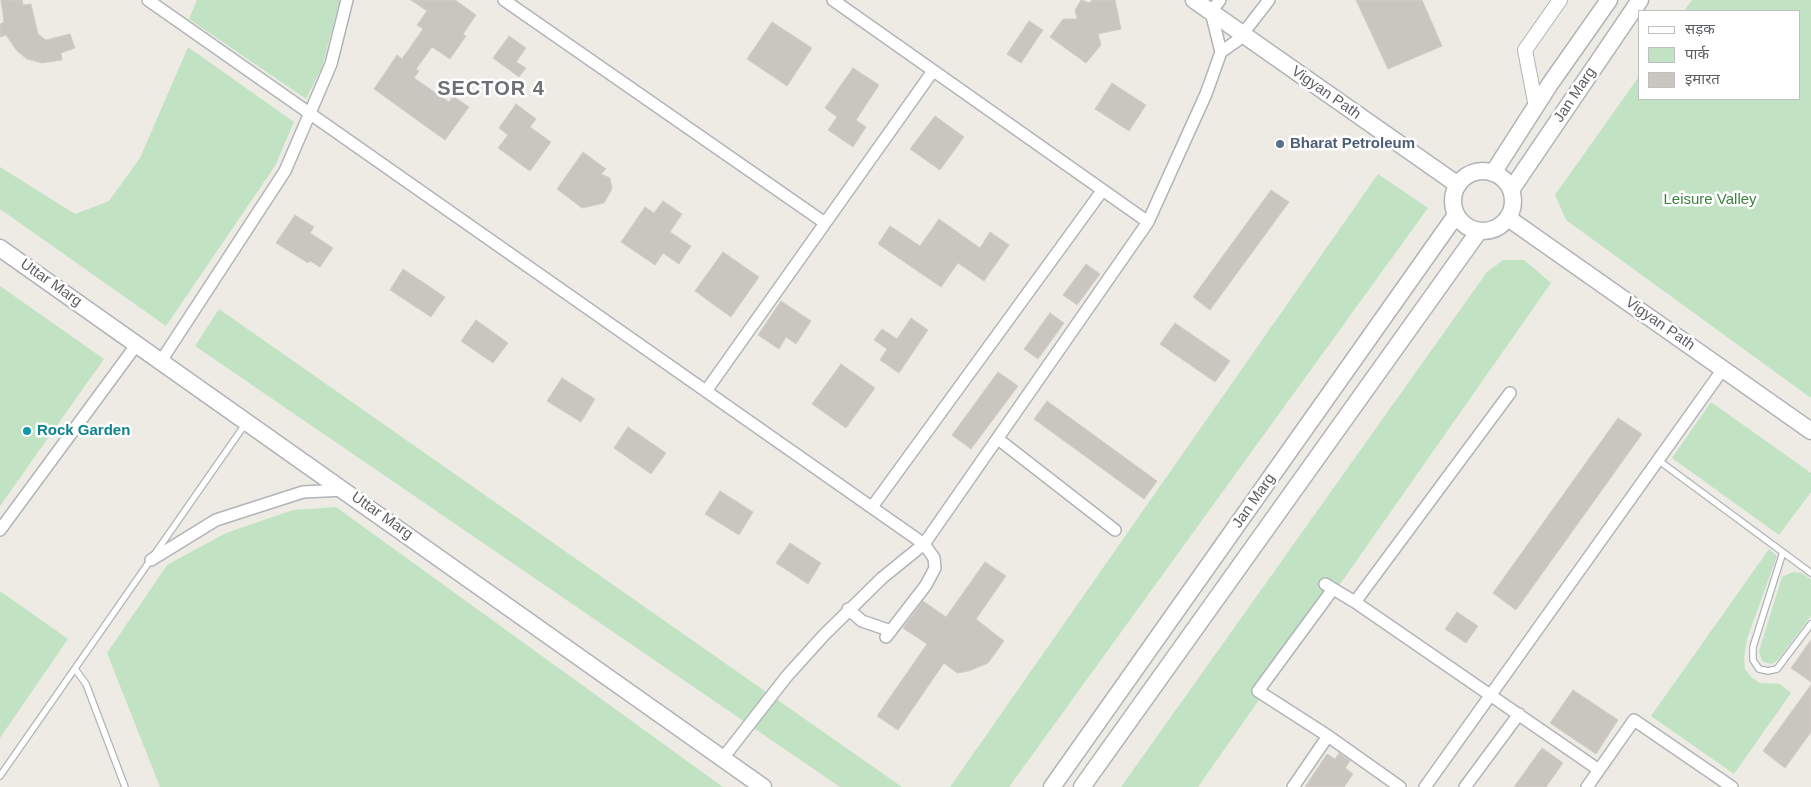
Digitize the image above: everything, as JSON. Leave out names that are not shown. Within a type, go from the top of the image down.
[{"type":"main road","name":"Vigyan Path","points":[[1194,0],[1215,6],[1242,35],[1458,185]]},
{"type":"main road","name":"Jan Marg","points":[[1493,173],[1609,0]]},
{"type":"main road","name":"Jan Marg","points":[[1511,190],[1640,0]]},
{"type":"main road","points":[[1477,172],[1493,173],[1500,176],[1511,190],[1512,209],[1508,218],[1500,226],[1489,231],[1479,231],[1466,226],[1456,215],[1453,202],[1458,185],[1466,176],[1477,172]]},
{"type":"main road","name":"Jan Marg","points":[[1052,787],[1456,215]]},
{"type":"main road","name":"Vigyan Path","points":[[1508,218],[1811,431]]},
{"type":"main road","name":"Jan Marg","points":[[1082,787],[1479,231]]},
{"type":"main road","name":"Uttar Marg","points":[[0,248],[763,787]]},
{"type":"street","points":[[148,0],[924,544],[934,558],[934,568],[926,585],[889,634],[862,621],[848,609]]},
{"type":"street","points":[[161,361],[285,171],[331,64],[347,0]]},
{"type":"street","points":[[504,0],[825,222]]},
{"type":"street","points":[[833,0],[1148,222]]},
{"type":"street","points":[[1221,52],[1242,35],[1269,0]]},
{"type":"street","points":[[1536,107],[1525,50],[1560,0]]},
{"type":"street","points":[[723,758],[787,676],[848,609],[924,544],[1148,222],[1206,94],[1221,52],[1215,6]]},
{"type":"street","points":[[706,391],[933,71]]},
{"type":"street","points":[[872,507],[1102,191]]},
{"type":"street","points":[[0,530],[136,344]]},
{"type":"street","points":[[1425,787],[1723,369]]},
{"type":"street","points":[[1355,602],[1510,393]]},
{"type":"street","points":[[998,439],[1115,530]]},
{"type":"street","points":[[151,560],[216,520],[303,492],[345,490]]},
{"type":"street","points":[[1400,787],[1328,736],[1258,691],[1329,586],[1599,770]]},
{"type":"street","points":[[1465,787],[1519,714]]},
{"type":"street","points":[[1587,787],[1634,720],[1732,787]]},
{"type":"street","points":[[1293,787],[1328,736]]},
{"type":"lane","points":[[0,776],[248,422]]},
{"type":"lane","points":[[1658,460],[1811,573]]},
{"type":"lane","points":[[1783,552],[1753,647],[1753,660],[1759,669],[1768,671],[1777,669],[1811,624]]},
{"type":"lane","points":[[75,669],[86,684],[125,787]]},
{"type":"green space","points":[[197,0],[340,0],[322,67],[306,99],[189,19]]},
{"type":"green space","name":"Leisure Valley","points":[[1692,0],[1811,0],[1811,398],[1566,220],[1555,195],[1638,78],[1638,100],[1801,100],[1801,10],[1685,10]]},
{"type":"green space","points":[[188,47],[294,122],[275,166],[166,326],[0,209],[0,167],[75,214],[109,201],[140,158]]},
{"type":"green space","points":[[1378,174],[1428,208],[1009,787],[950,787]]},
{"type":"green space","points":[[1503,260],[1524,260],[1551,283],[1198,787],[1121,787],[1487,272]]},
{"type":"green space","name":"Rock Garden","points":[[0,286],[104,359],[0,506]]},
{"type":"green space","points":[[219,309],[902,787],[840,787],[195,346]]},
{"type":"green space","points":[[1711,402],[1811,473],[1811,492],[1779,535],[1672,458]]},
{"type":"green space","points":[[336,507],[723,787],[160,787],[107,653],[167,565],[226,533],[293,510]]},
{"type":"green space","points":[[1769,549],[1777,556],[1747,639],[1744,657],[1745,669],[1751,677],[1760,683],[1780,684],[1791,693],[1734,774],[1651,716]]},
{"type":"green space","points":[[1793,572],[1801,573],[1811,579],[1811,616],[1778,660],[1772,664],[1767,663],[1762,661],[1759,651],[1782,577]]},
{"type":"green space","points":[[0,591],[68,639],[0,738]]},
{"type":"building","points":[[1,0],[22,0],[23,5],[31,4],[38,34],[46,40],[70,34],[75,48],[61,53],[62,60],[42,63],[27,59],[17,51],[6,35],[0,37],[0,24],[4,22]]},
{"type":"building","points":[[411,0],[455,0],[476,15],[463,34],[466,36],[450,59],[432,47],[416,69],[419,71],[414,78],[449,102],[453,96],[469,107],[445,140],[374,89],[397,55],[402,59],[423,29],[417,25],[427,11]]},
{"type":"building","points":[[1081,0],[1090,3],[1092,0],[1115,0],[1121,29],[1098,34],[1101,45],[1086,63],[1050,37],[1063,19],[1077,19],[1075,10]]},
{"type":"building","points":[[1356,0],[1422,0],[1442,46],[1388,69]]},
{"type":"building","points":[[1029,21],[1043,30],[1021,63],[1007,54]]},
{"type":"building","points":[[772,22],[812,48],[787,86],[747,59]]},
{"type":"building","points":[[509,36],[526,48],[516,62],[526,68],[519,77],[493,58]]},
{"type":"building","points":[[853,68],[879,85],[856,120],[866,127],[853,147],[828,130],[837,117],[825,108]]},
{"type":"building","points":[[1112,83],[1146,105],[1129,131],[1095,109]]},
{"type":"building","points":[[516,104],[536,119],[530,127],[551,142],[530,171],[498,148],[508,135],[499,128]]},
{"type":"building","points":[[935,116],[964,137],[940,170],[910,149]]},
{"type":"building","points":[[583,152],[606,169],[601,174],[610,178],[612,189],[604,203],[582,208],[557,189]]},
{"type":"building","points":[[1271,190],[1289,202],[1210,310],[1193,297]]},
{"type":"building","points":[[663,201],[682,214],[670,232],[691,246],[679,264],[663,253],[655,265],[621,242],[645,207],[654,213]]},
{"type":"building","points":[[295,215],[314,227],[310,233],[333,248],[320,267],[310,261],[308,263],[276,243]]},
{"type":"building","points":[[939,219],[980,248],[990,232],[1009,245],[984,281],[958,263],[941,287],[878,244],[890,226],[920,246]]},
{"type":"building","points":[[723,252],[759,277],[731,317],[695,291]]},
{"type":"building","points":[[1086,264],[1100,274],[1077,305],[1063,295]]},
{"type":"building","points":[[403,269],[445,297],[431,317],[390,290]]},
{"type":"building","points":[[781,301],[811,321],[796,344],[786,337],[779,349],[758,335]]},
{"type":"building","points":[[1050,313],[1064,323],[1038,359],[1024,349]]},
{"type":"building","points":[[911,318],[928,330],[899,373],[880,360],[887,349],[874,340],[882,329],[897,339]]},
{"type":"building","points":[[476,320],[508,343],[493,363],[461,341]]},
{"type":"building","points":[[1175,323],[1230,361],[1215,382],[1160,344]]},
{"type":"building","points":[[841,364],[875,388],[846,428],[812,404]]},
{"type":"building","points":[[998,372],[1018,386],[971,449],[952,435]]},
{"type":"building","points":[[562,378],[595,399],[581,422],[547,401]]},
{"type":"building","points":[[1047,401],[1157,481],[1144,499],[1034,419]]},
{"type":"building","points":[[1618,418],[1642,434],[1516,610],[1493,593]]},
{"type":"building","points":[[628,427],[666,453],[651,474],[614,448]]},
{"type":"building","points":[[720,491],[753,512],[739,535],[705,514]]},
{"type":"building","points":[[790,543],[821,563],[808,584],[776,563]]},
{"type":"building","points":[[985,562],[1006,576],[976,619],[1004,641],[988,663],[969,671],[957,673],[944,663],[898,730],[877,716],[927,644],[903,628],[923,601],[946,617]]},
{"type":"building","points":[[1457,612],[1478,626],[1466,643],[1445,629]]},
{"type":"building","points":[[1811,640],[1811,682],[1791,668]]},
{"type":"building","points":[[1811,685],[1811,732],[1785,768],[1763,751]]},
{"type":"building","points":[[1573,690],[1618,720],[1596,754],[1550,723]]},
{"type":"building","points":[[1542,748],[1563,763],[1546,787],[1514,787]]},
{"type":"building","points":[[1339,753],[1350,761],[1345,768],[1353,774],[1344,787],[1305,787],[1327,754],[1335,759]]},
{"type":"place","name":"Bharat Petroleum","points":[[1280,144]]},
{"type":"place","name":"Rock Garden","points":[[27,431]]},
{"type":"district","name":"SECTOR 4","points":[[491,89]]}]
